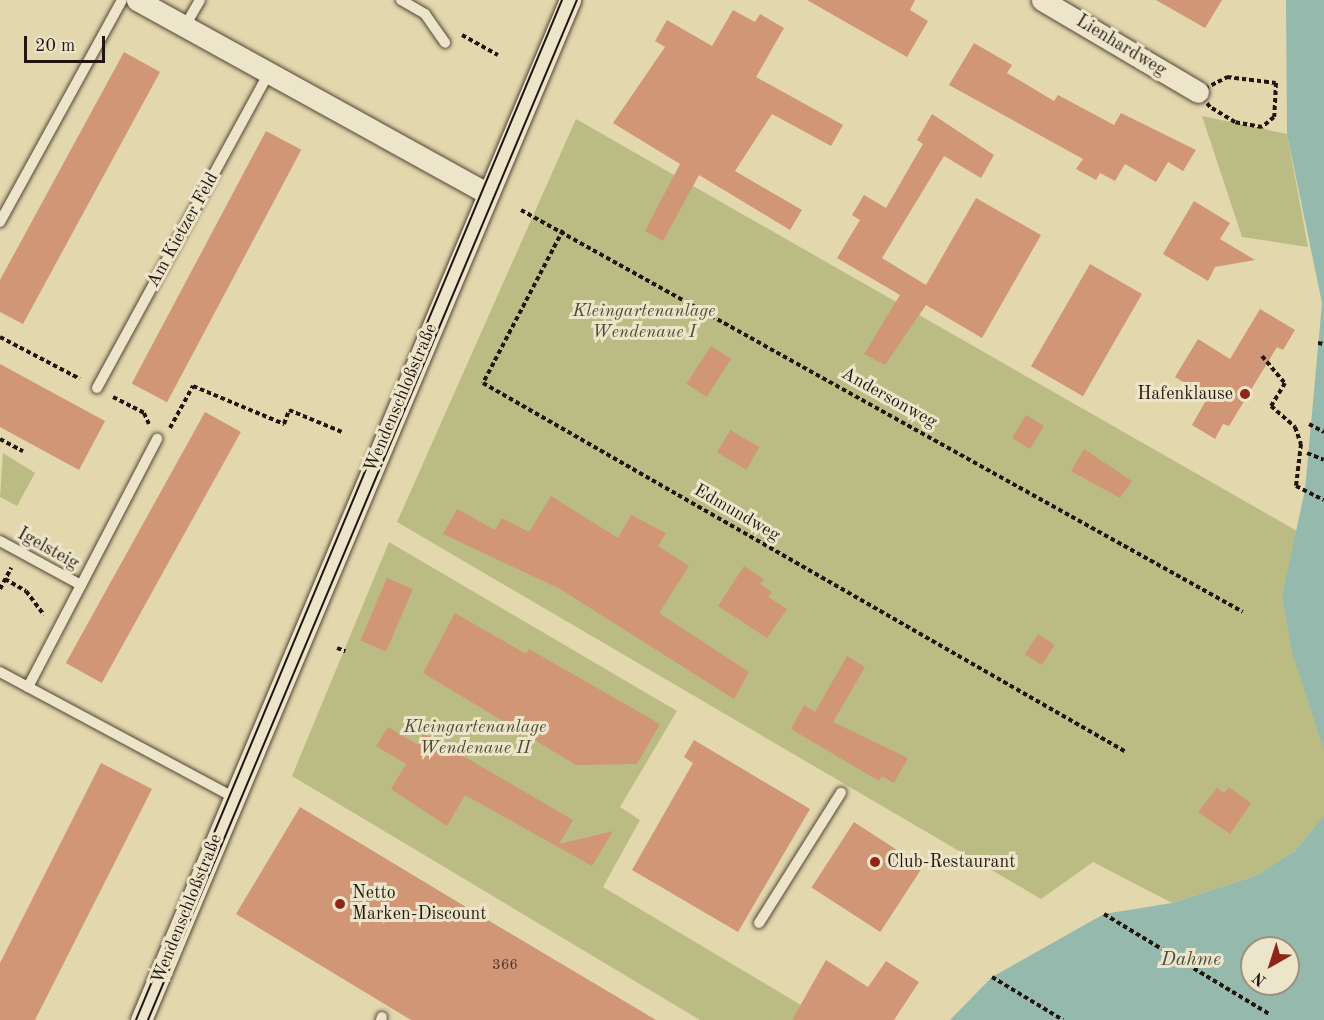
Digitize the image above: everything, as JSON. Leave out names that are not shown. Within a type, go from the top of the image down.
[{"type":"street","points":[[137,0],[486,193]]},
{"type":"street","name":"Wendenschloßstraße","points":[[141,1020],[486,193],[570,0]]},
{"type":"street","name":"Lienhardweg","points":[[1042,0],[1198,92]]},
{"type":"lane","points":[[0,222],[122,0]]},
{"type":"lane","points":[[185,26],[200,0]]},
{"type":"lane","points":[[401,0],[425,14],[445,43]]},
{"type":"lane","name":"Am Kietzer Feld","points":[[97,388],[269,72]]},
{"type":"lane","points":[[28,687],[157,439]]},
{"type":"lane","name":"Igelsteig","points":[[0,541],[81,585]]},
{"type":"lane","points":[[0,672],[233,797]]},
{"type":"lane","points":[[759,923],[841,793]]},
{"type":"path","points":[[1227,77],[1276,84],[1274,117],[1262,128],[1235,122],[1198,92],[1227,77]]},
{"type":"path","name":"Andersonweg","points":[[521,210],[563,230],[1242,612]]},
{"type":"path","name":"Edmundweg","points":[[563,230],[483,383],[1126,752]]},
{"type":"path","points":[[1318,343],[1324,344]]},
{"type":"path","points":[[1262,356],[1284,383],[1271,406],[1295,427],[1301,444],[1296,486],[1324,500]]},
{"type":"path","points":[[157,439],[174,423],[193,386],[284,424],[290,410],[342,432]]},
{"type":"path","points":[[1310,424],[1324,432]]},
{"type":"path","points":[[0,439],[23,451]]},
{"type":"path","points":[[1308,453],[1324,459]]},
{"type":"path","points":[[5,579],[26,591],[56,633]]},
{"type":"path","points":[[337,648],[345,651]]},
{"type":"path","points":[[1104,914],[1271,1015]]},
{"type":"path","points":[[992,977],[1063,1020]]},
{"type":"green space","points":[[1202,116],[1287,134],[1308,247],[1242,237]]},
{"type":"green space","name":"Kleingartenanlage Wendenaue I","points":[[576,119],[1297,531],[1324,750],[1324,815],[1295,851],[1255,876],[1172,903],[1093,862],[1041,899],[397,522]]},
{"type":"green space","points":[[3,453],[35,473],[17,506],[0,497]]},
{"type":"green space","name":"Kleingartenanlage Wendenaue II","points":[[389,542],[677,711],[620,807],[640,820],[603,887],[826,1020],[700,1020],[292,776]]},
{"type":"water","points":[[1286,0],[1324,0],[1324,750],[1292,652],[1282,596],[1305,490],[1322,303],[1287,134]]},
{"type":"water","name":"Dahme","points":[[1324,815],[1324,1020],[950,1020],[992,977],[1104,914],[1172,903],[1255,876],[1295,851]]},
{"type":"building","points":[[807,0],[915,0],[910,10],[928,21],[907,57]]},
{"type":"building","points":[[1156,0],[1222,0],[1205,28]]},
{"type":"building","points":[[733,10],[755,22],[760,14],[784,28],[756,77],[843,125],[831,146],[772,114],[735,171],[802,210],[790,230],[699,175],[663,241],[645,231],[680,164],[613,123],[665,47],[655,41],[667,20],[712,46]]},
{"type":"building","points":[[974,43],[1012,65],[1007,73],[1054,101],[1058,95],[1114,125],[1121,113],[1196,150],[1183,171],[1168,162],[1156,182],[1125,164],[1115,181],[1100,173],[1096,180],[1076,169],[1083,159],[949,85]]},
{"type":"building","points":[[124,52],[160,72],[23,324],[0,312],[0,280]]},
{"type":"building","points":[[932,114],[994,155],[981,178],[944,156],[882,258],[926,285],[976,198],[1041,235],[982,338],[926,305],[885,365],[864,354],[900,295],[837,258],[860,220],[852,215],[864,195],[886,208],[923,144],[917,140]]},
{"type":"building","points":[[266,131],[301,150],[167,402],[132,384]]},
{"type":"building","points":[[1194,201],[1230,223],[1220,239],[1255,260],[1215,267],[1208,281],[1163,254]]},
{"type":"building","points":[[1090,264],[1142,294],[1083,396],[1031,366]]},
{"type":"building","points":[[1260,309],[1295,330],[1283,350],[1277,347],[1229,426],[1223,424],[1215,439],[1192,425],[1208,397],[1175,377],[1198,339],[1230,359]]},
{"type":"building","points":[[711,346],[731,359],[707,397],[686,384]]},
{"type":"building","points":[[0,364],[105,421],[79,470],[0,427]]},
{"type":"building","points":[[205,412],[241,432],[102,683],[66,663]]},
{"type":"building","points":[[1026,415],[1044,426],[1030,449],[1012,438]]},
{"type":"building","points":[[730,430],[759,447],[746,470],[717,453]]},
{"type":"building","points":[[1084,449],[1132,481],[1120,498],[1071,471]]},
{"type":"building","points":[[551,496],[618,538],[631,515],[666,533],[658,546],[689,566],[659,613],[749,672],[734,699],[560,589],[443,534],[457,509],[495,530],[502,518],[529,532]]},
{"type":"building","points":[[744,566],[764,579],[760,584],[772,592],[768,597],[787,609],[767,638],[718,606]]},
{"type":"building","points":[[387,578],[413,589],[386,652],[360,641]]},
{"type":"building","points":[[455,613],[526,654],[529,649],[660,724],[637,764],[576,765],[423,673]]},
{"type":"building","points":[[1038,634],[1055,645],[1042,665],[1025,654]]},
{"type":"building","points":[[847,656],[865,667],[833,722],[908,758],[894,783],[882,776],[879,781],[791,729],[804,705],[815,712]]},
{"type":"building","points":[[388,727],[417,744],[424,733],[573,820],[559,844],[613,831],[592,866],[465,795],[447,826],[391,789],[406,764],[376,746]]},
{"type":"building","points":[[694,740],[810,809],[738,932],[632,870],[693,763],[684,757]]},
{"type":"building","points":[[101,763],[152,789],[35,1020],[0,1020],[0,963]]},
{"type":"building","points":[[1229,787],[1251,803],[1230,834],[1198,812],[1217,788],[1224,793]]},
{"type":"building","points":[[300,807],[656,1020],[411,1020],[236,914]]},
{"type":"building","points":[[854,822],[923,867],[880,932],[812,887]]},
{"type":"building","points":[[826,960],[868,987],[886,961],[919,982],[894,1020],[792,1020]]},
{"type":"tram line","points":[[136,1020],[562,0]]},
{"type":"tram line","points":[[148,1020],[577,0]]},
{"type":"place","name":"Hafenklause","points":[[1245,394]]},
{"type":"place","name":"Club-Restaurant","points":[[875,862]]},
{"type":"place","name":"Netto Marken-Discount","points":[[340,904]]}]
